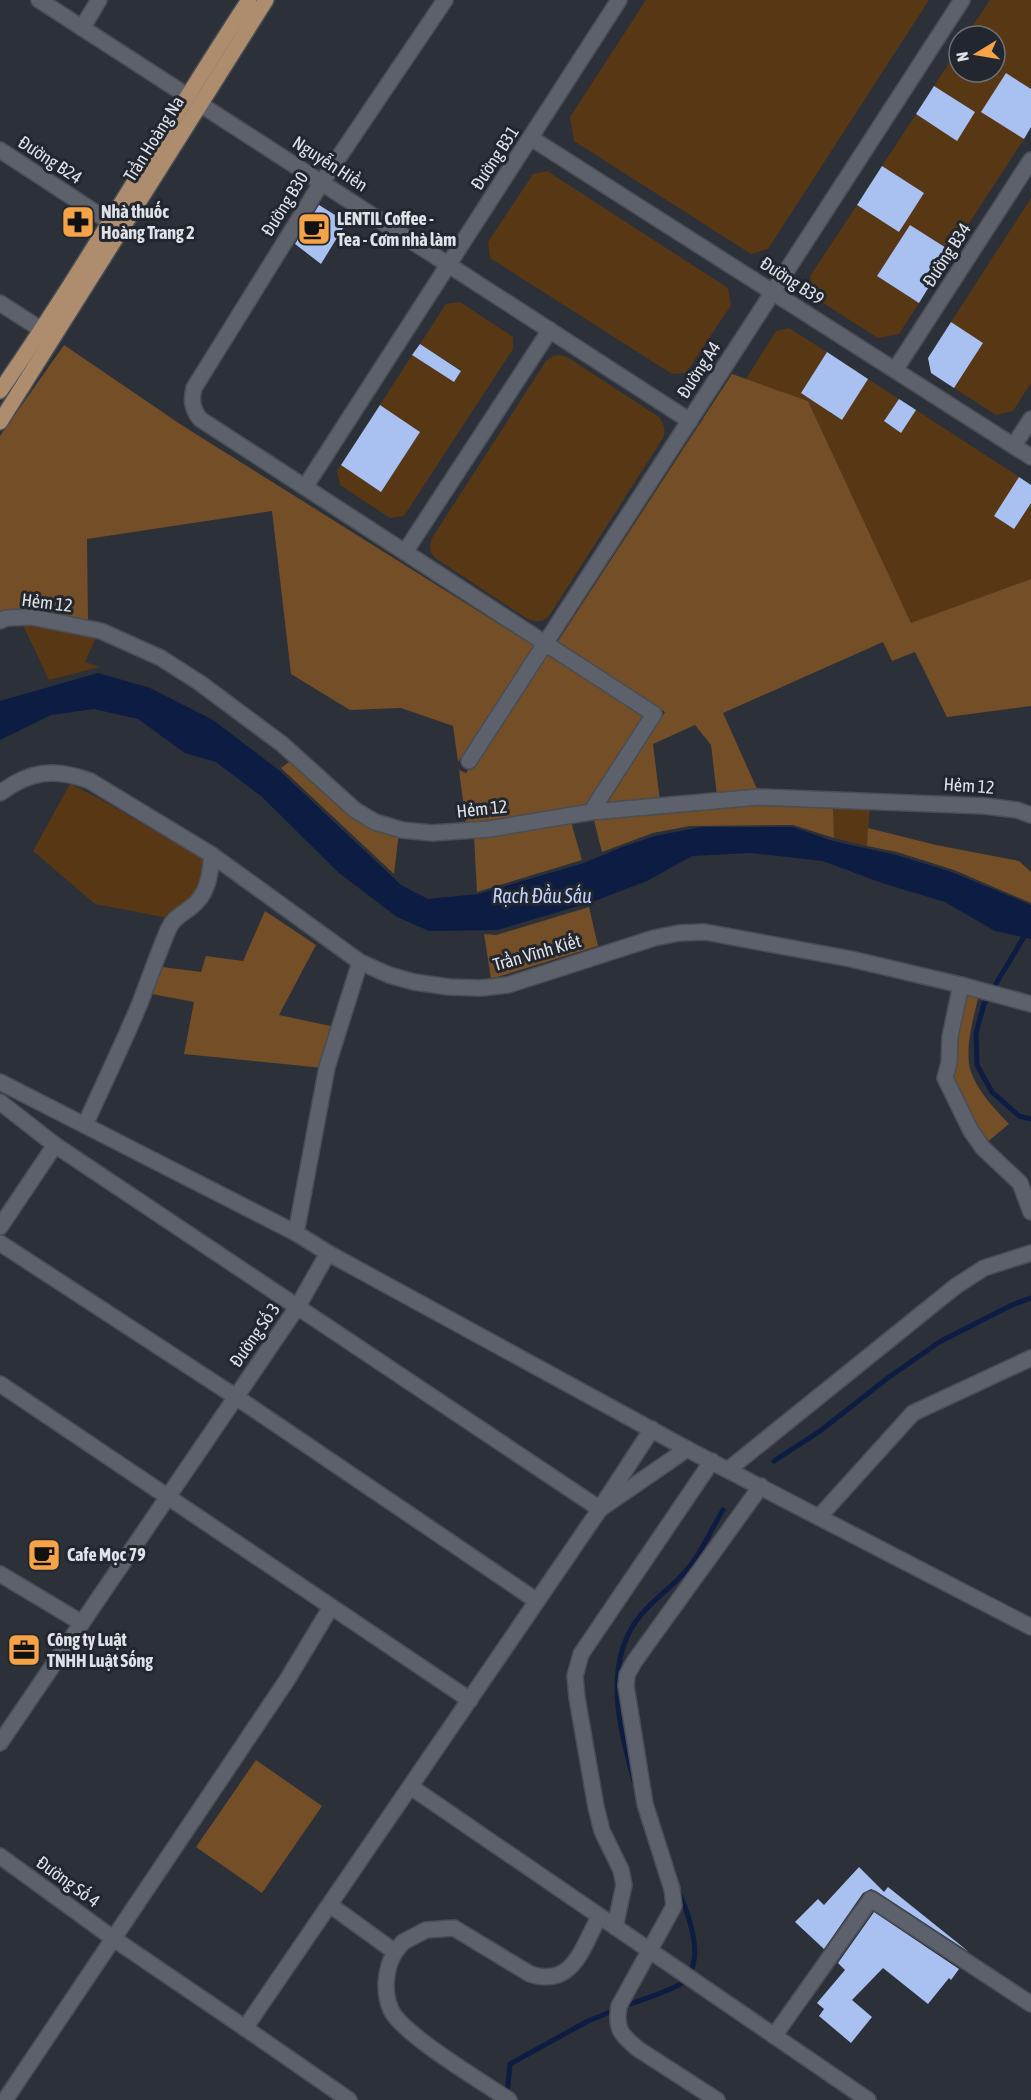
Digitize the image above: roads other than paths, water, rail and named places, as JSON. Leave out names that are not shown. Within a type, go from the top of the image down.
[{"type":"main road","name":"Trần Hoàng Na","points":[[0,422],[193,99],[249,0]]},
{"type":"main road","name":"Trần Hoàng Na","points":[[0,391],[193,99],[266,0]]},
{"type":"street","name":"Nguyễn Hiền","points":[[39,0],[690,421]]},
{"type":"street","points":[[82,28],[99,0]]},
{"type":"street","name":"Đường B30","points":[[305,487],[200,419],[193,406],[194,388],[322,182],[445,0]]},
{"type":"street","name":"Đường B31","points":[[305,487],[619,0]]},
{"type":"street","name":"Đường A4","points":[[469,761],[962,0]]},
{"type":"street","name":"Đường B39","points":[[531,138],[1031,457]]},
{"type":"street","name":"Đường B24","points":[[0,150],[110,222]]},
{"type":"street","name":"Đường B34","points":[[895,370],[1031,160]]},
{"type":"street","points":[[0,303],[42,330]]},
{"type":"street","points":[[405,552],[550,330]]},
{"type":"street","points":[[1014,445],[1031,419]]},
{"type":"street","points":[[305,487],[654,714],[591,813]]},
{"type":"street","name":"Hẻm 12","points":[[0,621],[6,618],[31,617],[101,631],[161,658],[200,683],[282,744],[355,810],[375,822],[402,830],[432,833],[467,831],[591,813],[759,796],[985,806],[1017,810],[1031,815]]},
{"type":"street","name":"Trần Vĩnh Kiết","points":[[0,793],[16,781],[52,772],[69,774],[90,781],[212,855],[360,962],[389,975],[414,982],[449,987],[481,988],[507,985],[654,938],[679,933],[705,932],[850,959],[1031,1004]]},
{"type":"street","points":[[85,1125],[139,1005],[169,928],[178,915],[191,908],[201,898],[207,888],[212,855]]},
{"type":"street","points":[[296,1233],[327,1067],[360,962]]},
{"type":"street","points":[[969,987],[950,1037],[949,1063],[945,1078],[977,1139],[1020,1183],[1031,1212]]},
{"type":"street","points":[[0,1082],[296,1233],[328,1253],[687,1449],[1031,1627]]},
{"type":"street","points":[[0,1102],[56,1145],[600,1509]]},
{"type":"street","points":[[0,1227],[56,1145]]},
{"type":"street","points":[[0,1243],[236,1397],[537,1601]]},
{"type":"street","name":"Đường Số 3","points":[[0,1743],[298,1306],[328,1253]]},
{"type":"street","points":[[729,1469],[956,1286],[984,1268],[1031,1253]]},
{"type":"street","points":[[819,1516],[913,1413],[1031,1358]]},
{"type":"street","points":[[0,1384],[470,1700]]},
{"type":"street","points":[[244,2028],[411,1787],[652,1429]]},
{"type":"street","points":[[600,1509],[687,1449]]},
{"type":"street","points":[[615,1927],[624,1885],[621,1869],[602,1831],[596,1807],[575,1676],[578,1663],[588,1644],[712,1461]]},
{"type":"street","points":[[717,2100],[638,2049],[626,2039],[617,2024],[620,2006],[674,1905],[674,1895],[645,1804],[626,1686],[627,1675],[634,1662],[761,1486]]},
{"type":"street","points":[[0,1574],[82,1623]]},
{"type":"street","points":[[5,2100],[287,1680],[331,1607]]},
{"type":"street","points":[[411,1787],[867,2100]]},
{"type":"street","name":"Đường Số 4","points":[[0,1857],[114,1940],[349,2100]]},
{"type":"street","points":[[774,2036],[872,1899],[1031,2004]]},
{"type":"street","points":[[330,1905],[395,1952]]},
{"type":"street","points":[[509,2100],[416,2037],[399,2022],[391,2010],[386,1992],[387,1973],[395,1952],[403,1942],[426,1930],[454,1928],[530,1974],[539,1977],[557,1977],[571,1968],[599,1917]]},
{"type":"water","name":"Rạch Đầu Sấu","points":[[98,673],[150,688],[213,720],[280,771],[401,885],[428,899],[478,894],[584,863],[655,836],[701,827],[793,827],[833,841],[896,855],[949,871],[1031,905],[1031,939],[995,931],[945,902],[882,883],[823,861],[750,853],[692,856],[647,881],[592,902],[497,930],[429,931],[397,917],[339,873],[261,796],[216,762],[185,753],[138,719],[94,709],[51,715],[0,740],[0,701]]},
{"type":"waterway","points":[[1031,925],[984,1004],[976,1033],[977,1065],[992,1092],[1019,1116],[1031,1119]]},
{"type":"waterway","points":[[774,1461],[820,1431],[889,1377],[941,1341],[1012,1305],[1031,1298]]},
{"type":"waterway","points":[[634,1781],[624,1744],[618,1705],[617,1685],[623,1647],[637,1620],[690,1566],[723,1510]]},
{"type":"waterway","points":[[624,2006],[677,1986],[687,1978],[693,1967],[694,1941],[678,1890]]},
{"type":"waterway","points":[[507,2095],[510,2064],[588,2021],[615,2010]]},
{"type":"place","name":"Nhà thuốc Hoàng Trang 2","points":[[78,222]]},
{"type":"place","name":"LENTIL Coffee - Tea - Cơm nhà làm","points":[[314,229]]},
{"type":"place","name":"Cafe Mọc 79","points":[[44,1555]]},
{"type":"place","name":"Công ty Luật TNHH Luật Sống","points":[[24,1650]]}]
